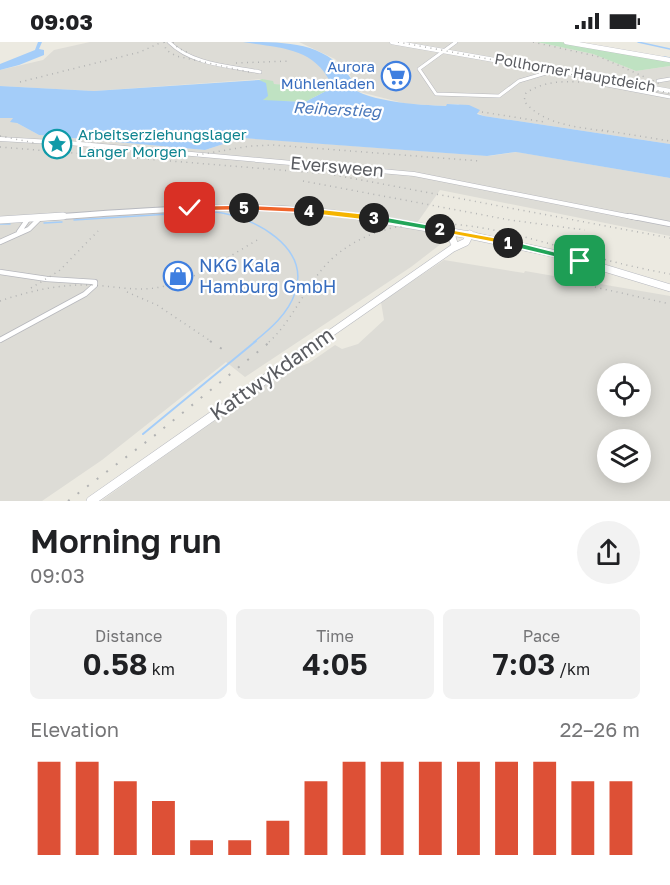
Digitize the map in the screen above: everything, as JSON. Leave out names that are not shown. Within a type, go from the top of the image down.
[{"type":"main road","name":"Pollhorner Hauptdeich","points":[[392,42],[444,52],[494,58],[670,91]]},
{"type":"main road","points":[[566,42],[670,60]]},
{"type":"main road","points":[[0,220],[178,209],[248,208],[336,213],[490,239],[580,261],[670,288]]},
{"type":"main road","points":[[426,227],[450,236],[453,246]]},
{"type":"main road","name":"Kattwykdamm","points":[[91,501],[467,236]]},
{"type":"street","points":[[169,42],[178,50],[198,59],[261,72]]},
{"type":"street","points":[[456,42],[419,69],[436,93],[499,96],[516,82],[546,73]]},
{"type":"street","points":[[658,81],[670,79]]},
{"type":"street","points":[[607,85],[670,97]]},
{"type":"street","name":"Eversween","points":[[0,139],[69,143],[414,174],[476,184],[547,201],[670,224]]},
{"type":"street","points":[[2,241],[22,231],[28,219]]},
{"type":"street","points":[[2,241],[29,229],[39,219]]},
{"type":"street","points":[[0,272],[47,279],[95,282],[86,294],[0,340]]},
{"type":"shaded area","points":[[90,42],[249,42],[296,50],[321,60],[333,83],[338,87],[299,87],[274,84],[262,79],[94,91],[0,86],[0,70],[43,60],[54,50]]},
{"type":"shaded area","points":[[299,42],[537,42],[593,54],[636,71],[670,66],[670,144],[484,116],[458,104],[447,104],[447,106],[407,104],[356,91],[348,81],[352,80],[350,75],[335,59]]},
{"type":"shaded area","points":[[0,118],[14,118],[17,123],[39,135],[205,150],[242,138],[489,156],[517,152],[670,178],[670,236],[440,190],[417,223],[448,227],[446,240],[411,267],[245,377],[226,362],[102,460],[42,501],[0,501]]},
{"type":"shaded area","points":[[444,260],[524,273],[525,271],[670,296],[670,501],[101,501],[278,375],[309,363],[335,345],[342,349],[358,344],[384,320],[381,302]]},
{"type":"green space","points":[[537,42],[561,42],[670,61],[670,66],[636,71],[593,54]]},
{"type":"green space","points":[[259,80],[273,81],[274,84],[332,88],[305,102],[265,101]]},
{"type":"water","points":[[38,42],[42,42],[39,49],[44,50],[44,55],[0,70],[0,64],[35,50]]},
{"type":"water","name":"Reiherstieg","points":[[243,42],[291,44],[319,52],[331,58],[342,68],[353,81],[344,81],[352,88],[376,98],[421,105],[469,105],[480,110],[477,114],[484,116],[670,144],[670,178],[516,152],[487,156],[242,138],[205,150],[39,135],[17,123],[10,122],[13,118],[0,118],[0,86],[94,91],[259,80],[266,83],[268,96],[263,100],[305,102],[332,88],[342,87],[339,81],[331,83],[315,62],[294,51]]},
{"type":"waterway","points":[[638,42],[670,49]]},
{"type":"waterway","points":[[664,57],[670,58]]},
{"type":"waterway","points":[[193,213],[216,212],[247,220],[276,237],[287,248],[295,262],[298,277],[292,301],[278,320],[254,342]]},
{"type":"waterway","points":[[74,220],[185,213]]},
{"type":"waterway","points":[[44,223],[62,222]]},
{"type":"waterway","points":[[0,224],[10,224]]},
{"type":"waterway","points":[[143,434],[256,341]]},
{"type":"railway","points":[[20,82],[140,52],[162,42]]},
{"type":"railway","points":[[164,42],[166,50],[176,56],[249,72]]},
{"type":"railway","points":[[173,42],[178,48],[191,54]]},
{"type":"railway","points":[[398,42],[670,93]]},
{"type":"railway","points":[[533,42],[600,57],[662,85]]},
{"type":"railway","points":[[236,63],[291,61]]},
{"type":"railway","points":[[579,82],[558,82],[538,86],[526,93],[524,101],[542,116],[563,124],[610,132]]},
{"type":"railway","points":[[482,112],[545,122]]},
{"type":"railway","points":[[602,130],[670,141]]},
{"type":"railway","points":[[0,136],[35,143]]},
{"type":"railway","points":[[197,155],[250,146],[273,145],[480,161]]},
{"type":"railway","points":[[0,147],[329,174],[670,238]]},
{"type":"railway","points":[[303,181],[510,220],[585,230]]},
{"type":"railway","points":[[269,342],[287,321],[317,276],[335,256],[365,237],[397,227],[432,223],[502,232],[670,274]]},
{"type":"railway","points":[[31,288],[59,271],[98,231]]},
{"type":"railway","points":[[0,301],[56,287],[91,285],[139,289],[169,285],[196,275],[259,239]]},
{"type":"railway","points":[[595,287],[670,304]]},
{"type":"railway","points":[[127,292],[157,305],[212,342]]},
{"type":"railway","points":[[210,341],[222,349]]},
{"type":"railway","points":[[68,501],[154,436],[271,341]]},
{"type":"place","name":"Aurora Mühlenladen","points":[[396,76]]},
{"type":"place","name":"Arbeitserziehungslager Langer Morgen","points":[[57,144]]},
{"type":"place","name":"NKG Kala Hamburg GmbH","points":[[178,276]]},
{"type":"route","points":[[190,208],[278,209],[358,216],[490,239],[580,261]]}]
